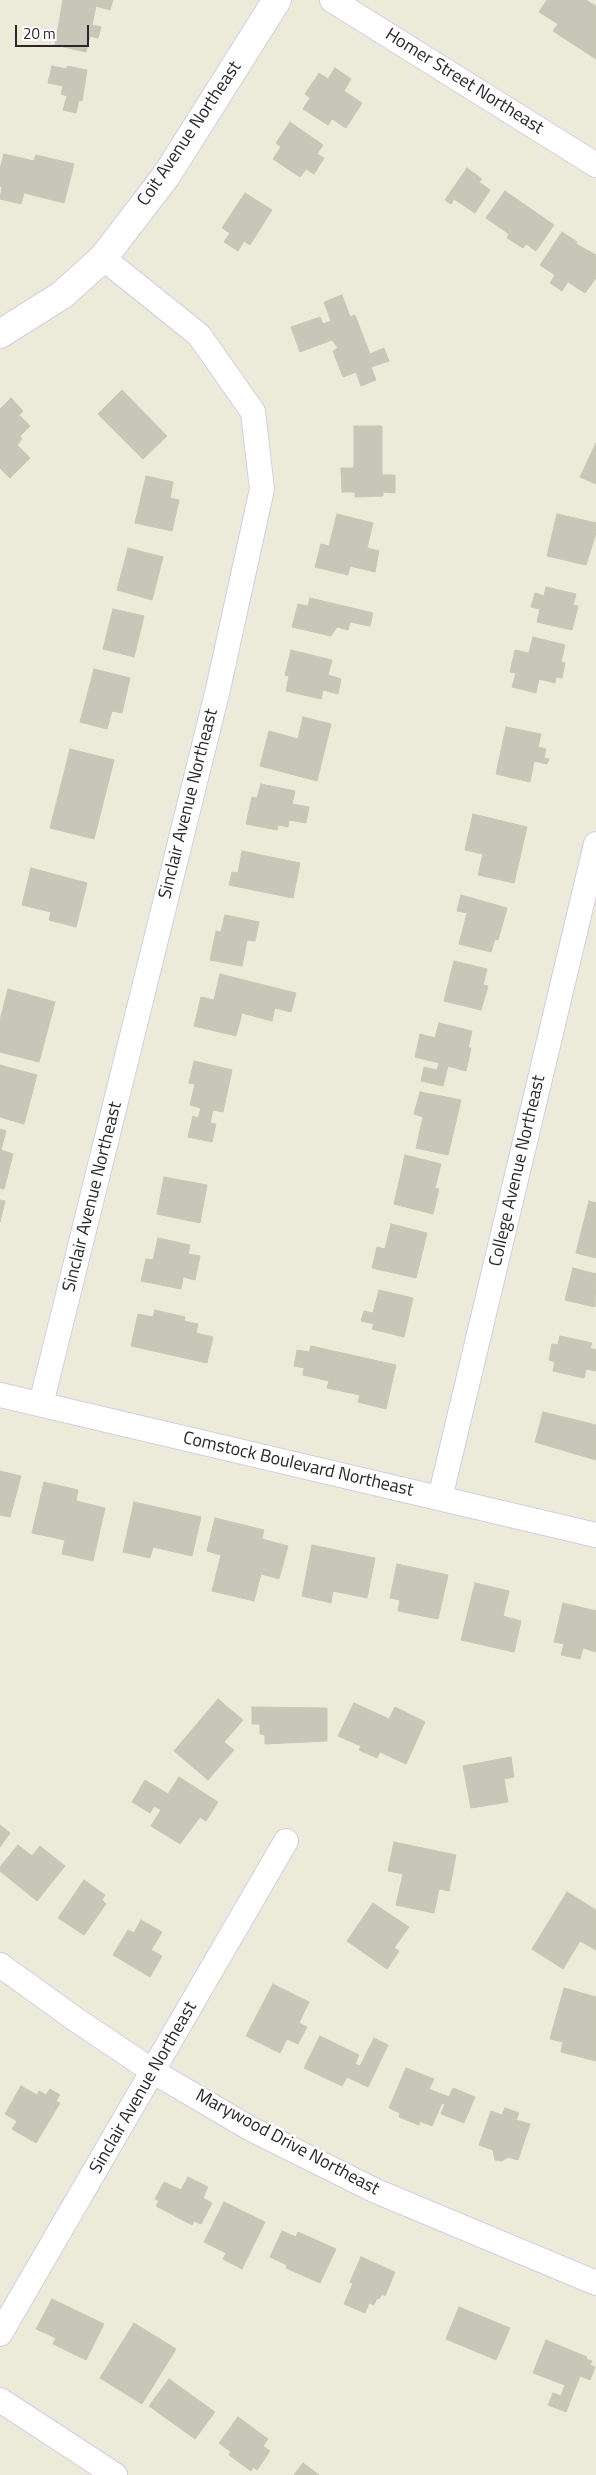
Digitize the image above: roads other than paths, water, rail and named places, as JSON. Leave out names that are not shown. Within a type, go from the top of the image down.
[{"type":"street","name":"Coit Avenue Northeast","points":[[0,334],[62,295],[103,258],[166,176],[277,0]]},
{"type":"street","name":"Homer Street Northeast","points":[[332,0],[596,164]]},
{"type":"street","name":"Sinclair Avenue Northeast","points":[[42,1404],[216,698],[262,489],[254,412],[199,335],[103,258]]},
{"type":"street","name":"College Avenue Northeast","points":[[440,1498],[596,844]]},
{"type":"street","name":"Comstock Boulevard Northeast","points":[[0,1395],[596,1535]]},
{"type":"street","name":"Sinclair Avenue Northeast","points":[[0,2334],[154,2072],[286,1840]]},
{"type":"street","name":"Marywood Drive Northeast","points":[[0,1965],[75,2019],[154,2072],[251,2129],[376,2191],[596,2283]]},
{"type":"street","points":[[0,2400],[115,2475]]}]
